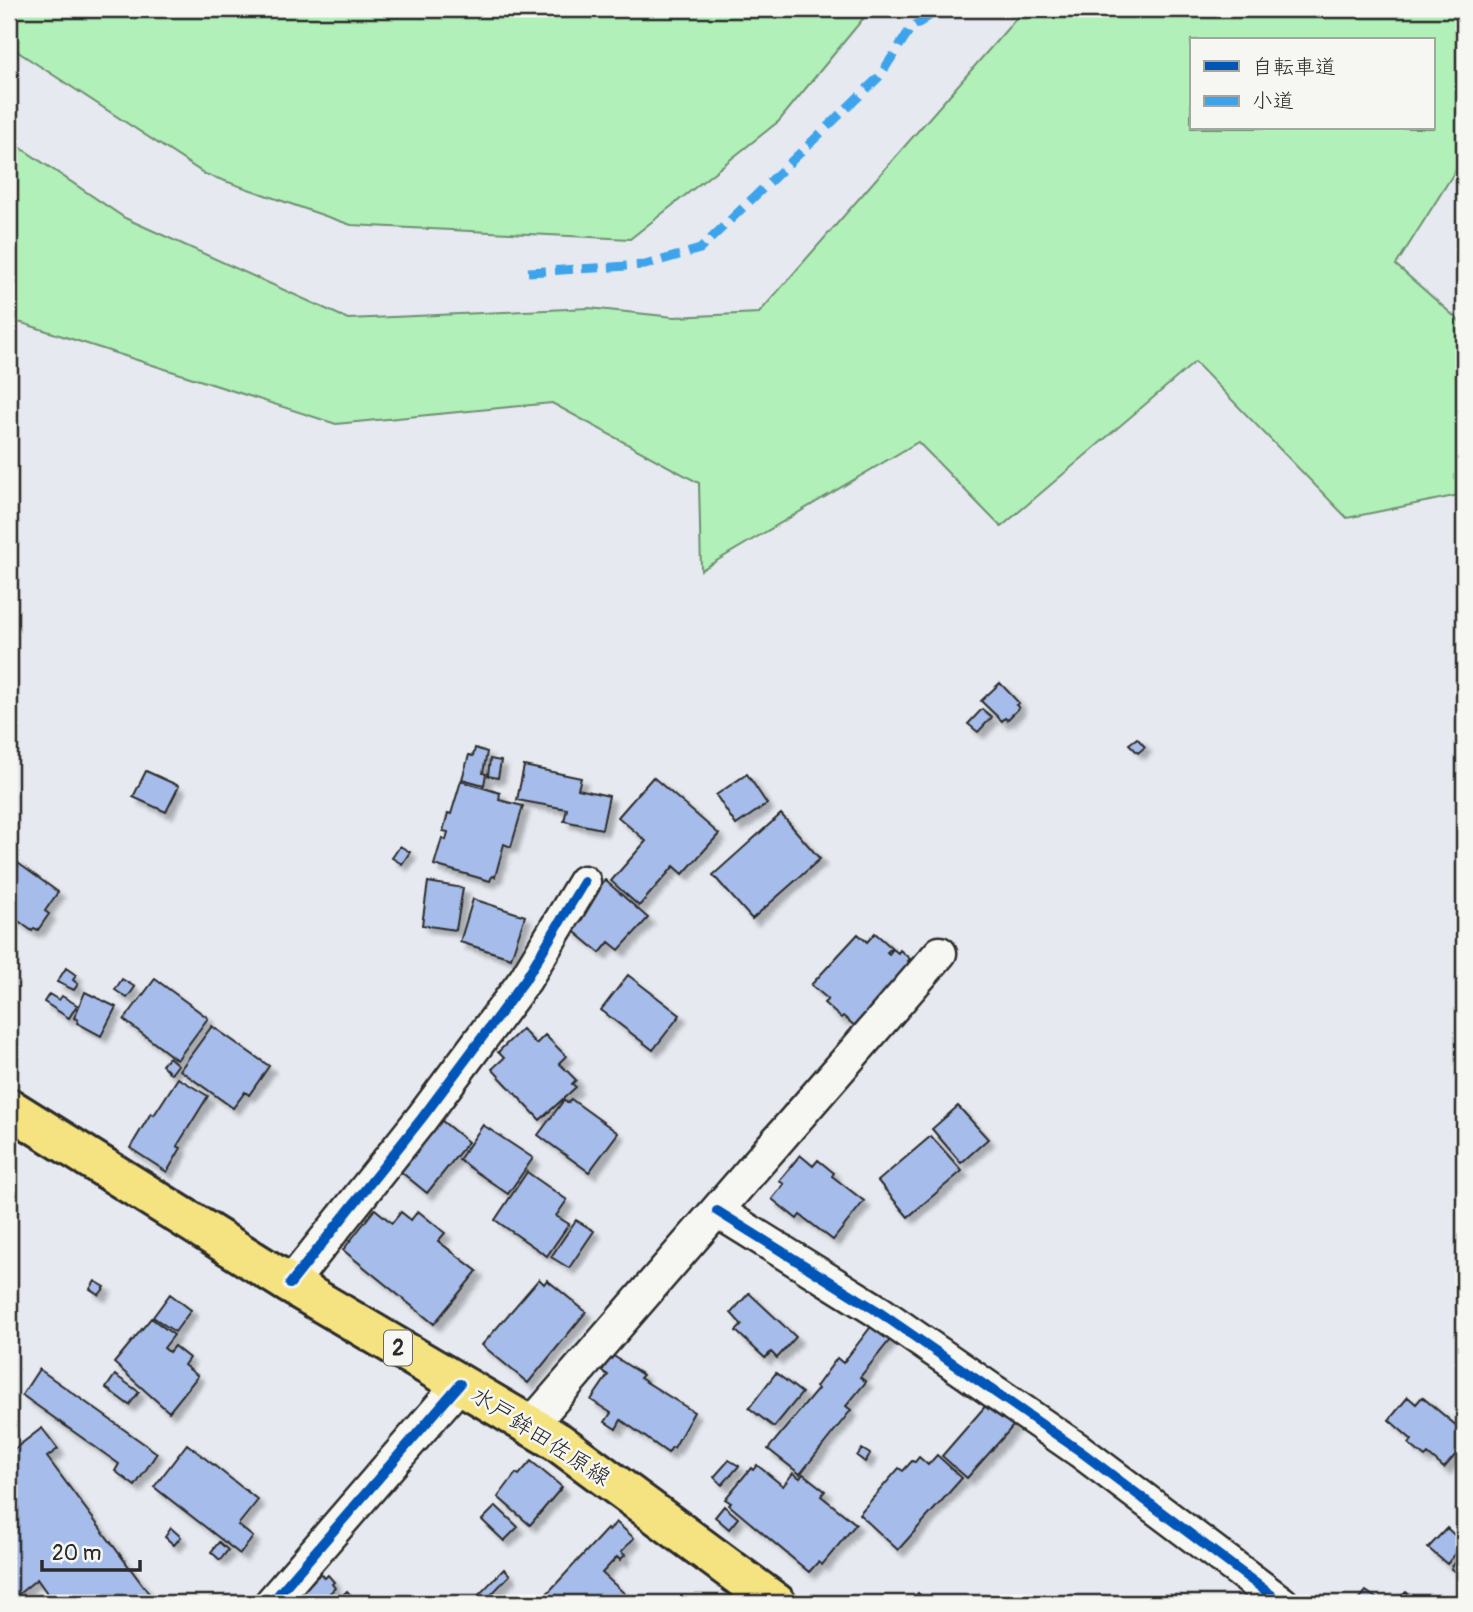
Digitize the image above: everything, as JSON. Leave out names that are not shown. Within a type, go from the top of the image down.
[{"type":"main road","name":"水戸鉾田佐原線","points":[[9,1108],[289,1284],[558,1442],[776,1603]]},
{"type":"street","points":[[289,1284],[422,1118],[526,980],[584,882]]},
{"type":"street","points":[[530,1426],[940,953]]},
{"type":"street","points":[[717,1211],[876,1310],[1080,1451],[1282,1603]]},
{"type":"street","points":[[271,1603],[460,1384]]},
{"type":"green space","points":[[9,9],[871,9],[779,121],[630,239],[351,225],[205,174],[9,46]]},
{"type":"green space","points":[[1027,9],[1464,9],[1464,157],[1396,265],[1464,325],[1464,494],[1347,518],[1195,362],[1001,527],[918,442],[701,570],[699,483],[552,403],[336,424],[9,321],[9,140],[125,218],[348,319],[589,308],[674,317],[759,313]]},
{"type":"building","points":[[1000,683],[1019,703],[1016,705],[1019,708],[1007,720],[1005,718],[1002,721],[981,701]]},
{"type":"building","points":[[982,709],[992,717],[978,732],[968,724]]},
{"type":"building","points":[[1137,738],[1145,747],[1138,753],[1129,744]]},
{"type":"building","points":[[475,748],[487,752],[484,785],[462,779],[469,755],[473,756]]},
{"type":"building","points":[[490,759],[501,761],[498,778],[488,776]]},
{"type":"building","points":[[524,766],[581,778],[578,789],[609,796],[602,829],[564,821],[567,809],[517,800]]},
{"type":"building","points":[[146,771],[179,786],[166,812],[133,797]]},
{"type":"building","points":[[747,774],[767,804],[736,825],[716,795]]},
{"type":"building","points":[[653,777],[719,834],[683,874],[674,866],[639,906],[611,881],[646,841],[618,817]]},
{"type":"building","points":[[461,781],[500,793],[499,800],[523,806],[511,847],[504,844],[495,877],[492,876],[490,881],[434,865],[442,838],[446,840],[448,832],[443,831]]},
{"type":"building","points":[[781,814],[820,859],[752,919],[713,875]]},
{"type":"building","points":[[400,846],[410,852],[402,864],[392,858]]},
{"type":"building","points":[[11,858],[58,892],[45,911],[49,914],[38,930],[34,928],[32,931],[9,914]]},
{"type":"building","points":[[605,880],[648,918],[619,950],[609,942],[600,953],[569,927]]},
{"type":"building","points":[[428,882],[463,888],[456,930],[422,925]]},
{"type":"building","points":[[473,899],[525,916],[511,958],[460,942]]},
{"type":"building","points":[[875,933],[892,948],[887,952],[889,954],[893,949],[898,953],[900,950],[910,959],[908,961],[911,964],[855,1026],[824,1003],[828,999],[811,985],[858,934],[867,942]]},
{"type":"building","points":[[66,968],[76,975],[73,980],[78,984],[74,990],[57,982]]},
{"type":"building","points":[[628,975],[680,1015],[653,1050],[601,1010]]},
{"type":"building","points":[[122,979],[135,987],[127,998],[115,990]]},
{"type":"building","points":[[155,979],[208,1018],[177,1060],[124,1020]]},
{"type":"building","points":[[85,992],[116,1007],[101,1036],[77,1023],[78,1020],[74,1018]]},
{"type":"building","points":[[49,994],[59,1000],[62,996],[77,1005],[69,1018],[44,1002]]},
{"type":"building","points":[[212,1026],[269,1066],[249,1095],[245,1092],[233,1108],[180,1070]]},
{"type":"building","points":[[522,1029],[536,1044],[545,1035],[566,1056],[559,1063],[576,1080],[572,1084],[576,1087],[540,1120],[492,1069],[504,1058],[498,1052]]},
{"type":"building","points":[[169,1057],[178,1065],[171,1074],[162,1065]]},
{"type":"building","points":[[178,1078],[208,1096],[177,1146],[181,1148],[167,1172],[130,1148],[151,1113],[154,1115]]},
{"type":"building","points":[[571,1099],[618,1133],[589,1172],[538,1135],[564,1100],[568,1103]]},
{"type":"building","points":[[958,1106],[988,1139],[961,1163],[932,1129]]},
{"type":"building","points":[[436,1116],[468,1142],[427,1193],[395,1167]]},
{"type":"building","points":[[483,1125],[533,1158],[508,1194],[459,1160]]},
{"type":"building","points":[[931,1136],[962,1171],[908,1217],[878,1181]]},
{"type":"building","points":[[800,1155],[813,1166],[818,1160],[834,1173],[832,1176],[864,1201],[833,1240],[800,1215],[797,1219],[772,1199],[784,1184],[779,1181]]},
{"type":"building","points":[[527,1172],[567,1200],[556,1216],[569,1224],[547,1256],[495,1220]]},
{"type":"building","points":[[375,1209],[392,1223],[401,1212],[411,1220],[418,1211],[445,1233],[438,1241],[477,1271],[434,1324],[343,1250]]},
{"type":"building","points":[[576,1220],[594,1231],[569,1268],[551,1257]]},
{"type":"building","points":[[539,1279],[544,1284],[547,1280],[586,1312],[528,1383],[482,1345]]},
{"type":"building","points":[[95,1281],[105,1287],[99,1295],[90,1289]]},
{"type":"building","points":[[749,1293],[796,1337],[777,1358],[771,1352],[765,1358],[736,1331],[742,1325],[731,1313]]},
{"type":"building","points":[[170,1294],[191,1310],[175,1332],[153,1317]]},
{"type":"building","points":[[151,1318],[174,1335],[164,1348],[169,1352],[174,1346],[189,1358],[184,1365],[198,1376],[169,1412],[114,1363]]},
{"type":"building","points":[[876,1320],[894,1335],[860,1377],[866,1382],[846,1406],[851,1410],[800,1474],[768,1449],[818,1389],[816,1387],[837,1358],[843,1363]]},
{"type":"building","points":[[612,1355],[643,1375],[640,1378],[694,1412],[674,1448],[668,1453],[621,1420],[616,1429],[605,1422],[611,1413],[591,1400],[608,1375],[602,1371]]},
{"type":"building","points":[[39,1369],[157,1453],[135,1486],[115,1471],[119,1464],[22,1395]]},
{"type":"building","points":[[776,1373],[802,1393],[774,1427],[749,1408]]},
{"type":"building","points":[[115,1375],[139,1392],[129,1405],[106,1388]]},
{"type":"building","points":[[1408,1397],[1416,1404],[1422,1397],[1464,1432],[1464,1445],[1444,1468],[1428,1454],[1425,1457],[1409,1444],[1412,1440],[1389,1420]]},
{"type":"building","points":[[988,1403],[1014,1425],[967,1478],[942,1456]]},
{"type":"building","points":[[42,1428],[58,1449],[47,1457],[156,1603],[54,1603],[37,1579],[9,1602],[9,1560],[12,1557],[9,1552],[9,1453]]},
{"type":"building","points":[[187,1444],[258,1500],[238,1525],[253,1537],[240,1554],[154,1487]]},
{"type":"building","points":[[862,1449],[870,1454],[865,1462],[857,1456]]},
{"type":"building","points":[[937,1455],[962,1478],[898,1550],[859,1514],[899,1468],[903,1471],[919,1457],[928,1465]]},
{"type":"building","points":[[729,1460],[739,1466],[722,1485],[714,1477]]},
{"type":"building","points":[[531,1461],[562,1487],[530,1525],[498,1497],[516,1473],[519,1475]]},
{"type":"building","points":[[757,1465],[783,1486],[793,1473],[800,1478],[803,1474],[825,1491],[821,1496],[856,1524],[822,1565],[818,1562],[809,1572],[725,1499],[751,1468],[753,1470]]},
{"type":"building","points":[[496,1506],[518,1527],[504,1541],[482,1520]]},
{"type":"building","points":[[724,1506],[738,1518],[729,1529],[715,1517]]},
{"type":"building","points":[[616,1522],[634,1538],[621,1552],[625,1555],[620,1560],[617,1557],[602,1573],[625,1594],[617,1603],[548,1603],[543,1598]]},
{"type":"building","points":[[171,1528],[181,1537],[174,1545],[165,1537]]},
{"type":"building","points":[[1447,1528],[1464,1544],[1447,1564],[1428,1548]]},
{"type":"building","points":[[219,1542],[228,1550],[220,1560],[211,1552]]},
{"type":"building","points":[[1464,1552],[1464,1578],[1451,1568]]},
{"type":"building","points":[[504,1569],[510,1575],[483,1603],[471,1603]]},
{"type":"building","points":[[321,1573],[325,1578],[328,1575],[335,1588],[320,1603],[291,1603]]},
{"type":"building","points":[[347,1591],[358,1603],[325,1603],[335,1594],[339,1599]]},
{"type":"building","points":[[1366,1591],[1383,1603],[1356,1603]]},
{"type":"building","points":[[1406,1592],[1420,1603],[1394,1603]]},
{"type":"building","points":[[918,1593],[930,1603],[909,1603]]},
{"type":"marked path","points":[[528,272],[645,265],[700,249],[879,77],[911,28],[940,9]]},
{"type":"cycle path","points":[[290,1284],[422,1118],[525,980],[584,882]]},
{"type":"cycle path","points":[[717,1211],[876,1310],[1080,1451],[1282,1603]]},
{"type":"cycle path","points":[[271,1603],[460,1384]]}]
